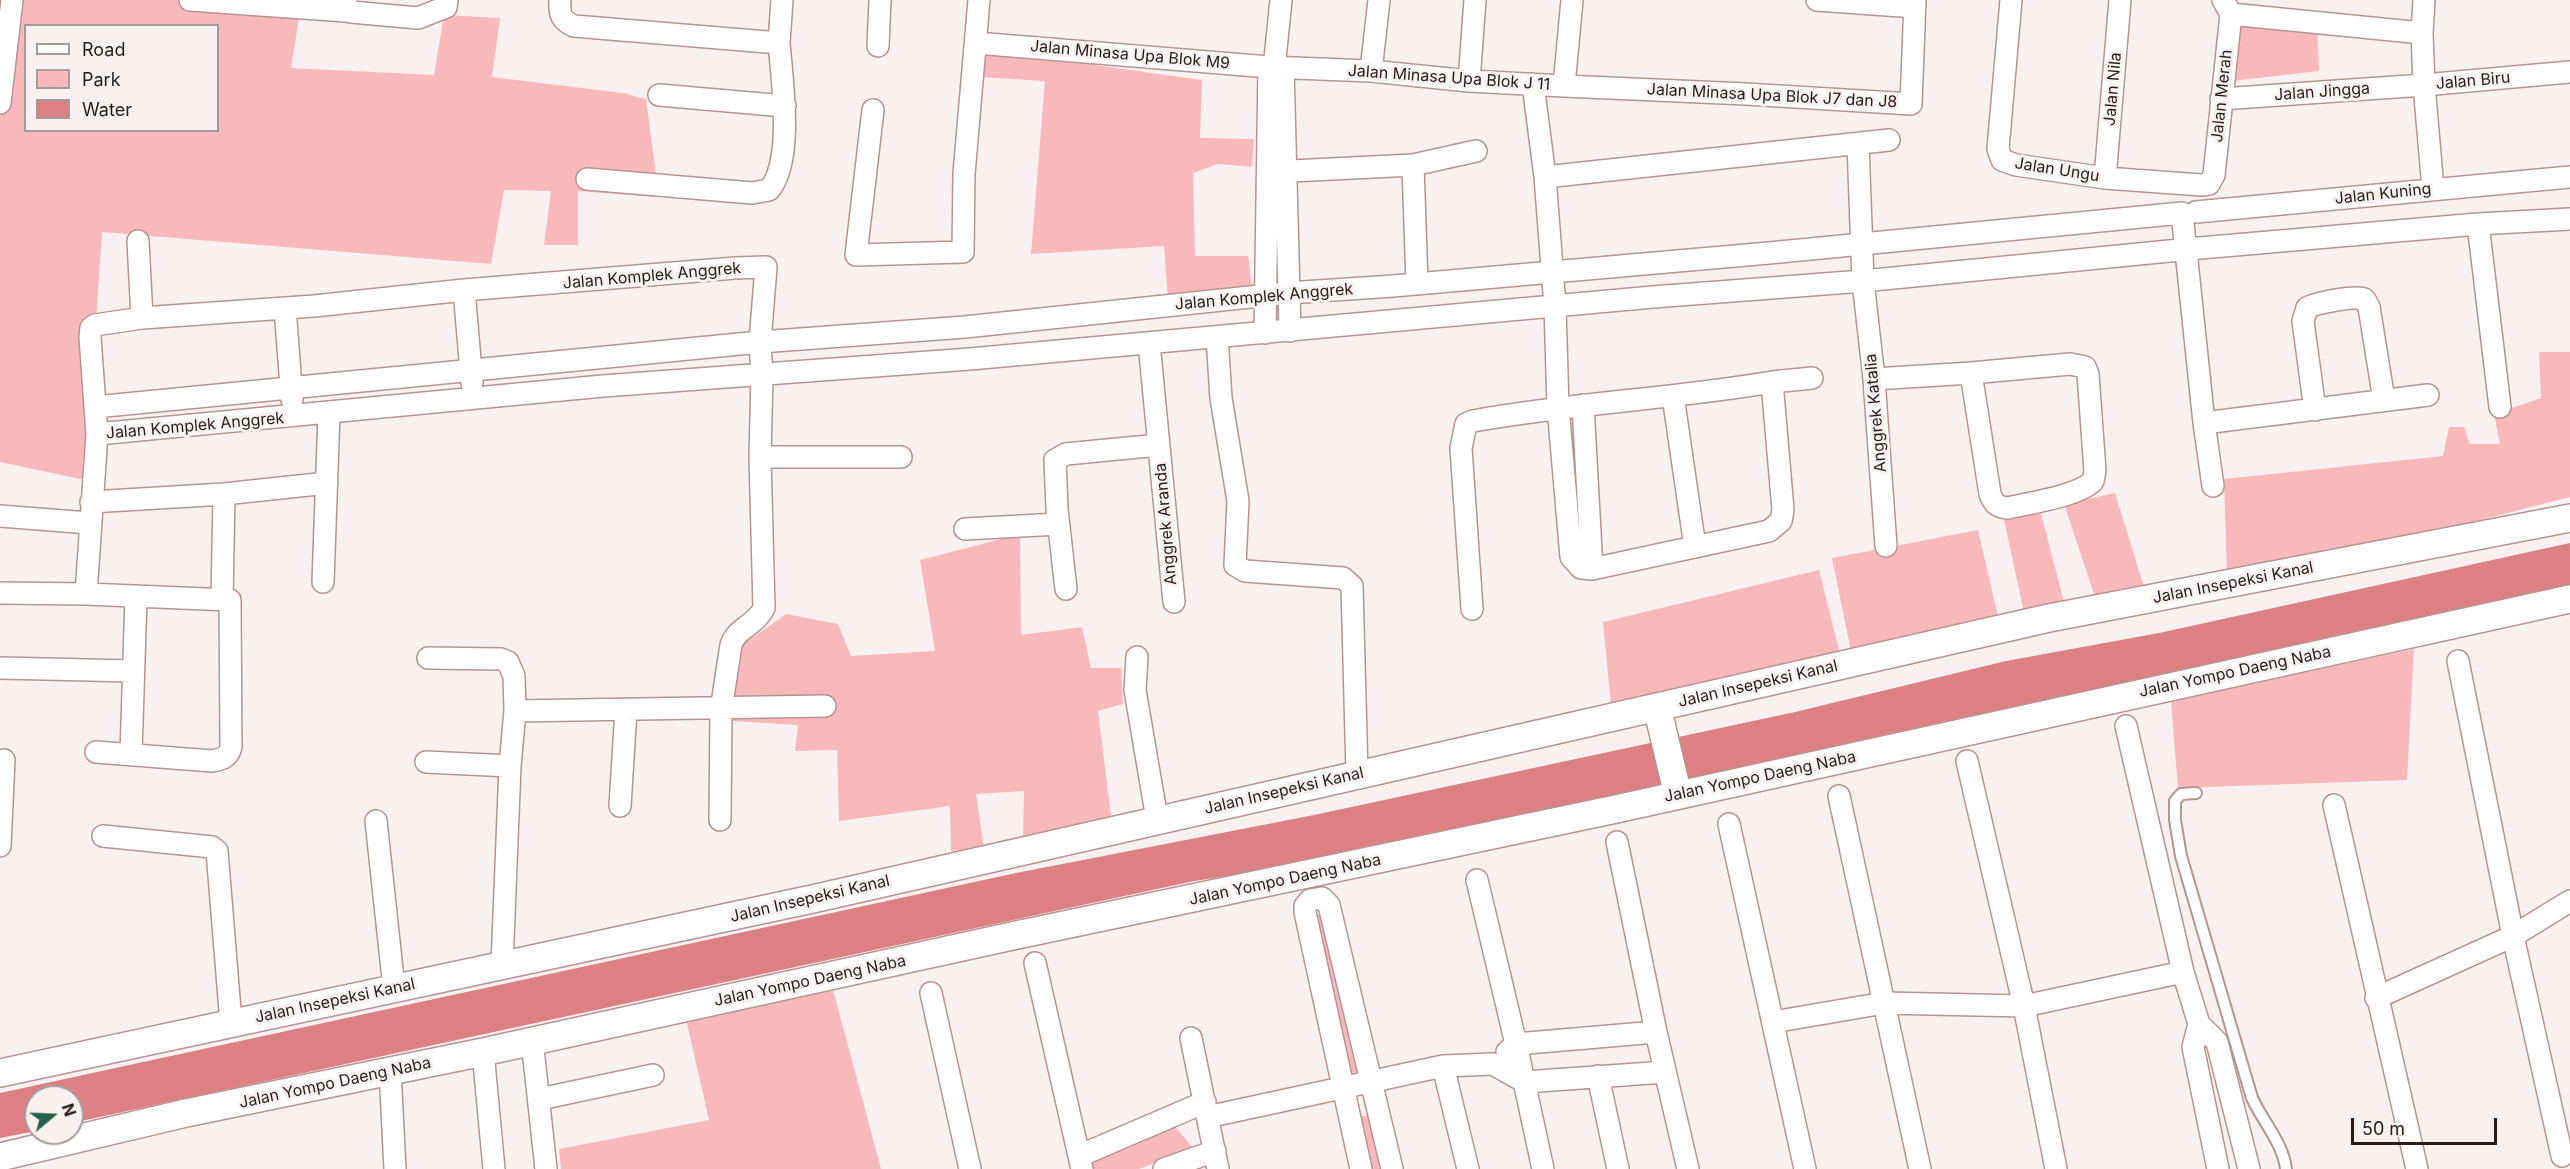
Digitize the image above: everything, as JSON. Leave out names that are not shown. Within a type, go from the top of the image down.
[{"type":"street","points":[[0,103],[12,0]]},
{"type":"street","points":[[190,0],[346,5],[418,18],[446,7],[447,0]]},
{"type":"street","points":[[560,0],[559,10],[563,19],[574,26],[779,43]]},
{"type":"street","points":[[587,179],[764,192],[775,184],[780,164],[784,106],[779,43],[782,0]]},
{"type":"street","points":[[878,46],[880,0]]},
{"type":"street","points":[[873,110],[856,255],[963,252],[964,174],[979,0]]},
{"type":"street","points":[[1281,0],[1276,64],[1277,172],[1290,331]]},
{"type":"street","points":[[1371,71],[1379,0]]},
{"type":"street","points":[[1468,81],[1475,0]]},
{"type":"street","name":"Jalan Minasa Upa Blok J 11","points":[[1276,64],[1468,81],[1564,86],[1572,0]]},
{"type":"street","points":[[1817,0],[1915,3]]},
{"type":"street","name":"Jalan Ungu","points":[[2011,0],[1999,156],[2007,163],[2016,165],[2105,178],[2201,185]]},
{"type":"street","name":"Jalan Nila","points":[[2105,178],[2120,0]]},
{"type":"street","name":"Jalan Biru","points":[[2424,0],[2422,33],[2424,85],[2570,72]]},
{"type":"street","name":"Jalan Minasa Upa Blok J7 dan J8","points":[[1564,86],[1911,104],[1915,3]]},
{"type":"street","points":[[2227,7],[2422,33]]},
{"type":"street","name":"Jalan Merah","points":[[2201,185],[2209,184],[2214,175],[2227,7]]},
{"type":"street","name":"Jalan Minasa Upa Blok M9","points":[[976,43],[1276,64]]},
{"type":"street","points":[[1533,84],[1545,177],[1555,306],[1558,407],[1570,557],[1581,568],[1592,569],[1769,531],[1781,521],[1783,500],[1772,382]]},
{"type":"street","points":[[2424,85],[2433,189]]},
{"type":"street","name":"Jalan Jingga","points":[[2221,99],[2424,85]]},
{"type":"street","points":[[659,95],[784,106]]},
{"type":"street","points":[[1545,177],[1889,140]]},
{"type":"street","name":"Anggrek Katalia","points":[[1858,144],[1863,281],[1874,379],[1886,546]]},
{"type":"street","points":[[1277,172],[1413,165],[1476,151]]},
{"type":"street","points":[[1413,165],[1417,284]]},
{"type":"street","points":[[1265,333],[1277,172]]},
{"type":"street","name":"Jalan Kuning","points":[[1862,244],[2570,177]]},
{"type":"street","points":[[2189,213],[2186,249],[2204,423],[2213,486]]},
{"type":"street","name":"Jalan Komplek Anggrek","points":[[97,434],[329,414],[603,386],[762,376],[1290,331],[1653,297],[1863,281],[2186,249],[2478,224],[2570,219]]},
{"type":"street","points":[[2478,224],[2500,407]]},
{"type":"street","points":[[138,241],[142,318]]},
{"type":"street","name":"Jalan Komplek Anggrek","points":[[95,407],[291,386],[759,342],[965,327],[1288,293],[1417,284],[1862,244]]},
{"type":"street","name":"Jalan Komplek Anggrek","points":[[86,594],[97,434],[90,337],[92,328],[99,323],[465,290],[766,267],[759,342],[762,376]]},
{"type":"street","points":[[465,290],[473,399]]},
{"type":"street","points":[[2315,410],[2303,321],[2307,308],[2321,302],[2359,298],[2366,302],[2369,307],[2384,400]]},
{"type":"street","name":"Jalan Komplek Anggrek","points":[[285,308],[291,386]]},
{"type":"street","points":[[1217,337],[1221,398],[1238,501],[1235,565],[1238,569],[1245,571],[1343,578],[1352,586],[1357,774]]},
{"type":"street","name":"Anggrek Aranda","points":[[1149,343],[1174,602]]},
{"type":"street","points":[[1874,379],[2070,364],[2085,367],[2089,385],[2095,471],[2093,481],[2085,487],[2060,495],[2008,508],[1994,503],[1990,494],[1971,373]]},
{"type":"street","points":[[720,820],[721,710],[734,637],[756,620],[764,608],[760,457],[762,376]]},
{"type":"street","points":[[1472,609],[1461,448],[1462,433],[1466,424],[1558,407],[1673,396],[1812,378]]},
{"type":"street","points":[[291,386],[293,417]]},
{"type":"street","points":[[2204,423],[2428,395]]},
{"type":"street","points":[[1673,396],[1695,547]]},
{"type":"street","points":[[1583,405],[1592,569]]},
{"type":"street","points":[[322,582],[329,414]]},
{"type":"street","name":"Anggrek Aranda","points":[[1066,589],[1058,524],[1054,460],[1058,457],[1159,445]]},
{"type":"street","points":[[760,457],[901,457]]},
{"type":"street","points":[[0,516],[90,513],[224,494],[327,483]]},
{"type":"street","points":[[222,600],[224,494]]},
{"type":"street","name":"Jalan Insepeksi Kanal","points":[[0,1073],[817,898],[2049,618],[2570,518]]},
{"type":"street","points":[[965,529],[1058,524]]},
{"type":"street","points":[[0,593],[230,600],[230,753],[224,759],[212,761],[96,752]]},
{"type":"street","points":[[131,754],[136,597]]},
{"type":"street","name":"Jalan Yompo Daeng Naba","points":[[0,1157],[186,1113],[483,1052],[1678,795],[2570,599]]},
{"type":"street","points":[[428,657],[501,659],[508,662],[514,676],[516,711],[510,766],[501,965]]},
{"type":"street","points":[[1137,657],[1135,690],[1157,819]]},
{"type":"street","points":[[2458,661],[2513,936],[2562,1156]]},
{"type":"street","points":[[0,668],[133,671]]},
{"type":"street","points":[[516,711],[721,710],[825,706]]},
{"type":"street","points":[[1657,707],[1678,795]]},
{"type":"street","points":[[620,806],[626,710]]},
{"type":"street","points":[[2126,726],[2183,972],[2199,1024],[2217,1042],[2249,1169]]},
{"type":"street","points":[[0,846],[4,760]]},
{"type":"street","points":[[1967,761],[2024,1006],[2056,1169]]},
{"type":"street","points":[[426,762],[510,766]]},
{"type":"street","points":[[1839,796],[1920,1169]]},
{"type":"street","points":[[2334,805],[2376,998],[2417,1169]]},
{"type":"street","points":[[376,821],[394,988]]},
{"type":"street","points":[[1729,824],[1805,1169]]},
{"type":"street","points":[[103,836],[212,846],[217,851],[231,1023]]},
{"type":"street","points":[[1617,842],[1656,1032],[1688,1169]]},
{"type":"street","points":[[1477,880],[1525,1082],[1543,1169]]},
{"type":"street","points":[[1361,1169],[1305,912],[1305,906],[1316,898],[1322,898],[1329,905],[1392,1169]]},
{"type":"street","points":[[2376,998],[2513,936],[2570,901]]},
{"type":"street","points":[[1035,963],[1080,1162],[1206,1109],[1344,1088],[1443,1066],[1493,1064],[1525,1082],[1665,1072]]},
{"type":"street","points":[[1773,1022],[1884,1003],[2024,1006],[2183,972]]},
{"type":"street","points":[[931,993],[970,1169]]},
{"type":"street","points":[[2199,1024],[2193,1047],[2218,1169]]},
{"type":"street","points":[[1493,1064],[1516,1044],[1656,1032]]},
{"type":"street","points":[[1164,1169],[1216,1160],[1191,1038]]},
{"type":"street","points":[[532,1040],[546,1169]]},
{"type":"street","points":[[483,1052],[494,1169]]},
{"type":"street","points":[[1443,1066],[1468,1169]]},
{"type":"street","points":[[390,1071],[395,1169]]},
{"type":"street","points":[[540,1099],[653,1075]]},
{"type":"street","points":[[1598,1076],[1618,1169]]},
{"type":"lane","points":[[2196,792],[2181,794],[2175,801],[2175,820],[2181,856],[2252,1098],[2280,1147],[2286,1169]]},
{"type":"green space","points":[[0,0],[277,0],[301,5],[291,68],[434,75],[444,15],[500,18],[492,77],[623,93],[646,99],[659,197],[578,191],[578,245],[544,245],[551,191],[504,190],[491,264],[102,232],[85,480],[0,462]]},
{"type":"green space","points":[[2237,7],[2317,16],[2319,71],[2232,81]]},
{"type":"green space","points":[[987,50],[1202,80],[1200,138],[1254,139],[1252,167],[1218,164],[1193,173],[1195,256],[1248,256],[1252,288],[1168,300],[1164,246],[1031,254],[1045,81],[979,77]]},
{"type":"green space","points":[[2539,352],[2570,352],[2570,497],[2449,528],[2227,574],[2224,479],[2443,456],[2449,427],[2464,427],[2470,444],[2500,444],[2494,414],[2541,398]]},
{"type":"green space","points":[[2115,493],[2145,590],[2097,603],[2064,504]]},
{"type":"green space","points":[[2040,510],[2065,606],[2025,617],[2004,520]]},
{"type":"green space","points":[[1978,530],[1999,621],[1852,656],[1832,558]]},
{"type":"green space","points":[[1020,534],[1021,635],[1082,627],[1091,668],[1121,668],[1123,704],[1098,711],[1112,824],[1023,841],[1024,791],[976,794],[984,848],[951,851],[950,806],[839,821],[837,750],[795,751],[798,725],[732,721],[741,646],[786,614],[838,624],[851,656],[935,651],[920,560]]},
{"type":"green space","points":[[1819,570],[1841,658],[1611,705],[1603,622]]},
{"type":"green space","points":[[2414,649],[2407,780],[2178,788],[2171,701]]},
{"type":"green space","points":[[1321,914],[1362,1070],[1352,1073],[1312,917]]},
{"type":"green space","points":[[832,986],[881,1169],[561,1169],[559,1149],[709,1120],[686,1019]]},
{"type":"green space","points":[[1370,1115],[1381,1169],[1369,1169],[1358,1117]]},
{"type":"green space","points":[[1166,1116],[1193,1148],[1139,1169],[1088,1169],[1085,1144]]},
{"type":"water","points":[[2570,543],[2570,588],[1267,870],[1194,881],[84,1120],[84,1085],[37,1085],[1016,873],[1314,815],[1795,712],[2006,661],[2159,633]]},
{"type":"water","points":[[24,1088],[24,1133],[0,1138],[0,1093]]}]
